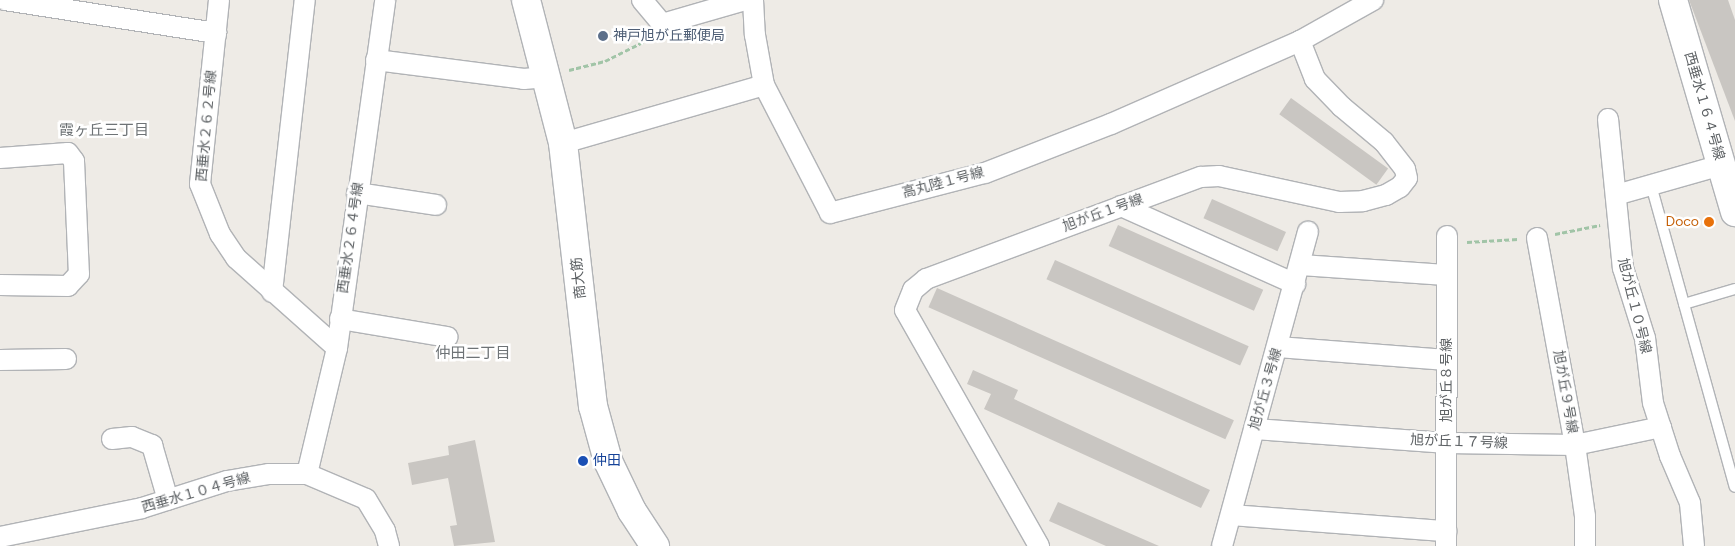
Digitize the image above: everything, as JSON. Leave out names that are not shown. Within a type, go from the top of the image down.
[{"type":"street","points":[[5,0],[79,5],[216,33]]},
{"type":"street","name":"西垂水２６２号線","points":[[219,0],[200,184],[217,227],[231,250],[272,292],[337,348]]},
{"type":"street","points":[[272,292],[305,0]]},
{"type":"street","name":"西垂水２６４号線","points":[[307,474],[337,348],[385,0]]},
{"type":"street","name":"商大筋","points":[[526,0],[564,143],[593,406],[608,461],[632,510],[655,546]]},
{"type":"street","points":[[642,0],[662,24],[745,0]]},
{"type":"street","points":[[564,143],[764,85],[755,35],[753,0]]},
{"type":"street","name":"高丸陸１号線","points":[[764,85],[830,212],[985,173],[1111,124],[1300,41],[1373,0]]},
{"type":"street","name":"西垂水１６４号線","points":[[1672,0],[1735,212]]},
{"type":"street","name":"旭が丘１号線","points":[[1039,546],[905,310],[913,290],[926,279],[1201,176],[1219,176],[1316,199],[1339,202],[1363,201],[1386,195],[1400,187],[1407,178],[1401,163],[1384,142],[1342,107],[1315,79],[1300,41]]},
{"type":"street","points":[[376,60],[524,79],[546,77]]},
{"type":"street","name":"旭が丘１０号線","points":[[1608,120],[1623,268],[1645,338],[1653,403],[1690,502],[1694,546]]},
{"type":"street","points":[[0,158],[68,153],[74,161],[80,274],[68,286],[0,285]]},
{"type":"street","points":[[1616,195],[1721,165]]},
{"type":"street","points":[[357,193],[436,205]]},
{"type":"street","points":[[1121,206],[1295,284]]},
{"type":"street","name":"旭が丘３号線","points":[[1222,546],[1308,232]]},
{"type":"street","name":"旭が丘９号線","points":[[1537,238],[1575,445],[1585,516],[1585,546]]},
{"type":"street","name":"旭が丘８号線","points":[[1446,539],[1447,240]]},
{"type":"street","points":[[1300,265],[1447,275]]},
{"type":"street","points":[[340,319],[448,337]]},
{"type":"street","points":[[1278,347],[1447,360]]},
{"type":"street","points":[[0,360],[66,359]]},
{"type":"street","name":"旭が丘１７号線","points":[[1255,429],[1447,443],[1575,445],[1661,427]]},
{"type":"street","points":[[112,439],[132,437],[152,445],[168,500]]},
{"type":"street","name":"西垂水１０４号線","points":[[0,537],[29,540],[227,481],[269,474],[307,474],[366,500],[385,531],[389,546]]},
{"type":"street","points":[[1230,515],[1446,539]]},
{"type":"lane","points":[[1651,185],[1735,487]]},
{"type":"lane","points":[[1684,304],[1735,289]]},
{"type":"path","points":[[546,77],[616,56],[656,35],[662,24]]},
{"type":"path","points":[[1447,240],[1537,238],[1618,221]]},
{"type":"building","points":[[1689,0],[1728,0],[1735,20],[1735,121]]},
{"type":"building","points":[[1291,98],[1388,169],[1376,185],[1279,114]]},
{"type":"building","points":[[1212,199],[1286,232],[1277,251],[1203,218]]},
{"type":"building","points":[[1118,225],[1263,290],[1254,311],[1109,246]]},
{"type":"building","points":[[1055,260],[1249,346],[1240,365],[1046,279]]},
{"type":"building","points":[[937,288],[1234,420],[1225,439],[928,307]]},
{"type":"building","points":[[973,370],[1018,390],[1014,399],[1210,490],[1201,508],[984,409],[991,394],[967,384]]},
{"type":"building","points":[[475,440],[495,542],[454,546],[450,526],[457,525],[448,478],[412,485],[408,463],[449,455],[448,446]]},
{"type":"building","points":[[1058,502],[1159,546],[1106,546],[1049,521]]},
{"type":"place","name":"神戸旭が丘郵便局","points":[[603,36]]},
{"type":"place","name":"Doco","points":[[1709,222]]},
{"type":"place","name":"仲田","points":[[583,461]]},
{"type":"district","name":"霞ヶ丘三丁目","points":[[104,131]]},
{"type":"district","name":"仲田二丁目","points":[[473,354]]}]
